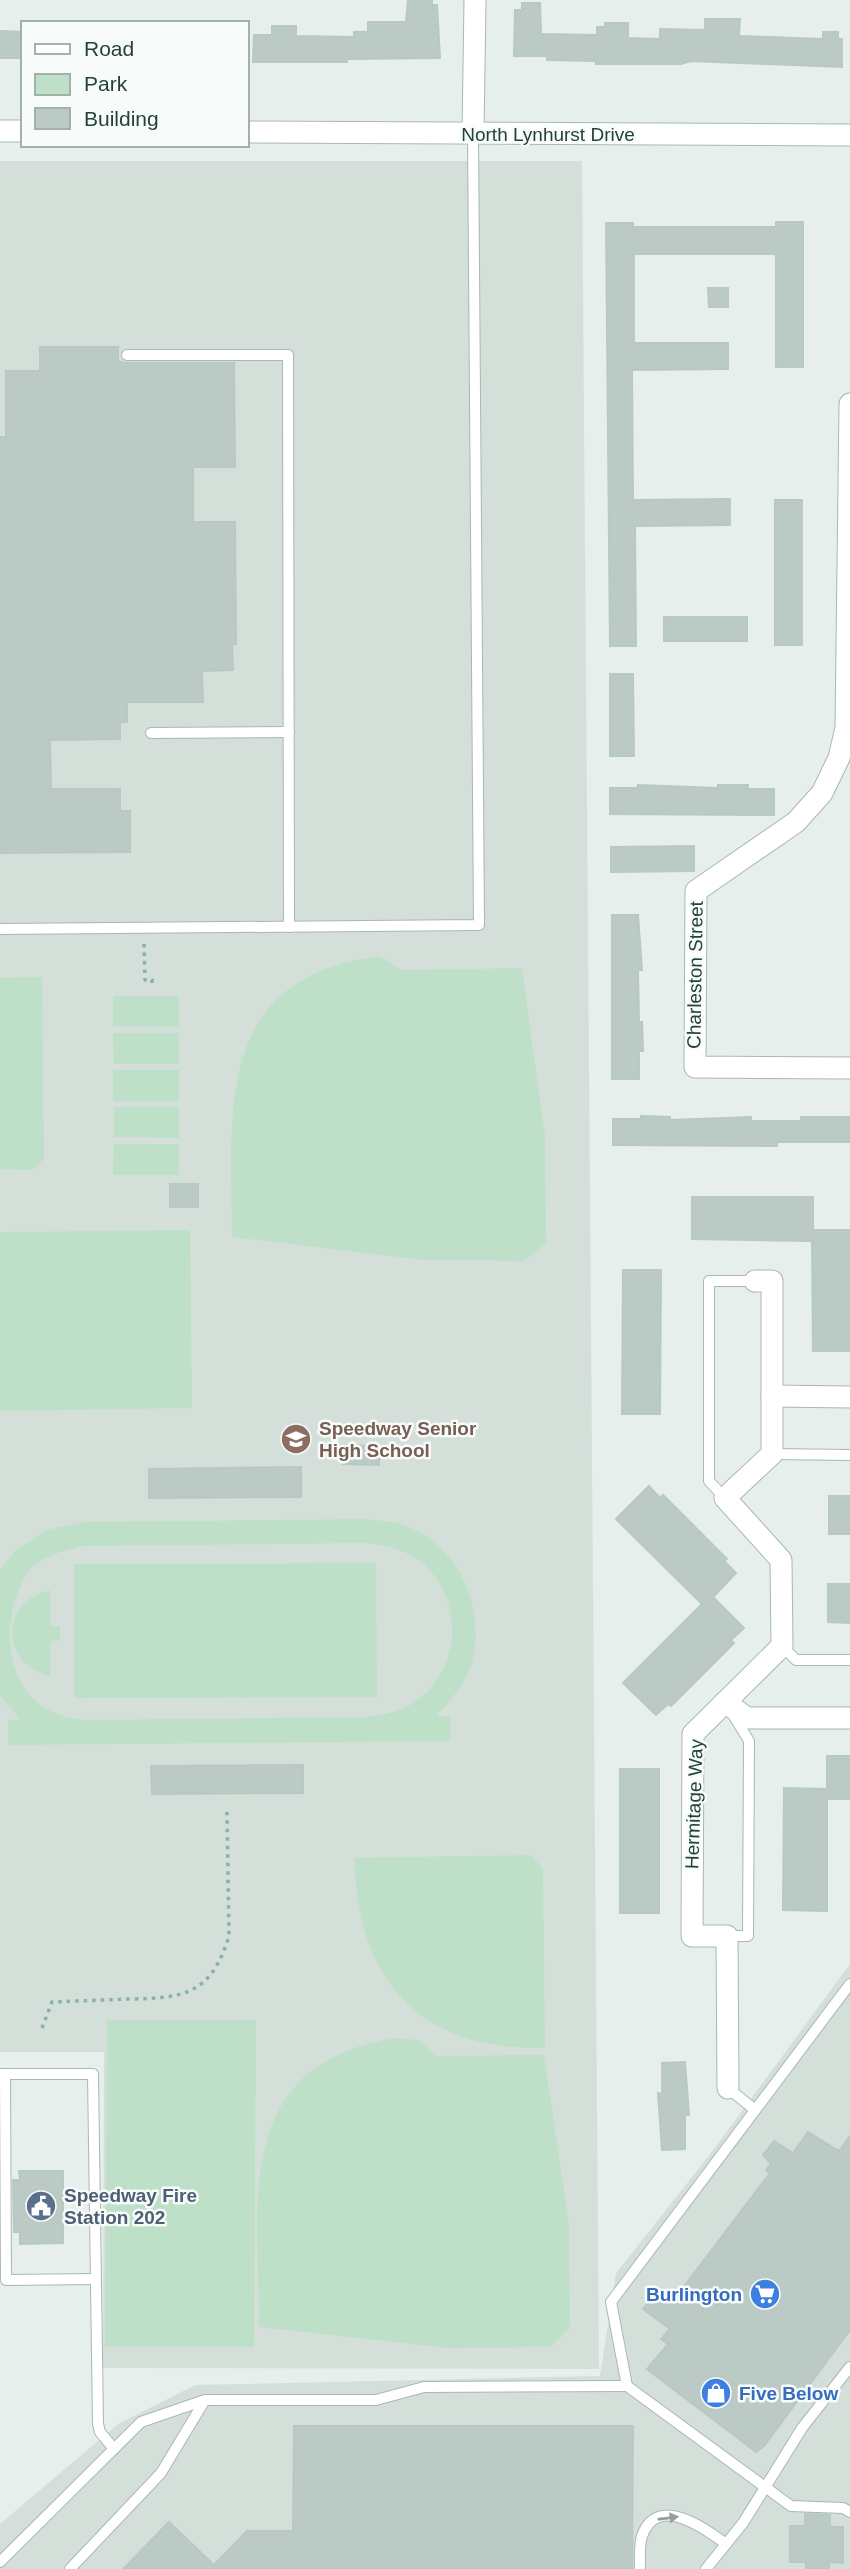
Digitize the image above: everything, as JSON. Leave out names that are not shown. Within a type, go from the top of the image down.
[{"type":"street","points":[[473,134],[475,0]]},
{"type":"street","points":[[0,131],[21,131]]},
{"type":"street","name":"North Lynhurst Drive","points":[[248,132],[850,135]]},
{"type":"street","name":"Charleston Street","points":[[849,404],[847,737],[831,778],[806,813],[696,891],[695,1067],[850,1069]]},
{"type":"street","points":[[755,1281],[772,1281],[772,1454],[725,1498],[781,1560],[782,1646]]},
{"type":"street","points":[[772,1396],[850,1397]]},
{"type":"street","name":"Hermitage Way","points":[[727,1936],[692,1936],[693,1734],[782,1646]]},
{"type":"street","points":[[725,1702],[747,1718],[850,1718]]},
{"type":"street","points":[[727,1936],[728,2088]]},
{"type":"lane","points":[[0,929],[479,925],[473,134]]},
{"type":"lane","points":[[127,355],[288,355],[289,927]]},
{"type":"lane","points":[[150,733],[289,732]]},
{"type":"lane","points":[[725,1498],[709,1480],[709,1281],[755,1281]]},
{"type":"lane","points":[[772,1454],[850,1455]]},
{"type":"lane","points":[[782,1646],[796,1660],[850,1660]]},
{"type":"lane","points":[[725,1702],[749,1741],[748,1936],[727,1936]]},
{"type":"lane","points":[[627,2386],[611,2302],[850,1984]]},
{"type":"lane","points":[[95,2279],[5,2280],[2,2074],[93,2074],[98,2424],[100,2432],[114,2449]]},
{"type":"lane","points":[[728,2088],[755,2110]]},
{"type":"lane","points":[[706,2569],[726,2544],[802,2428],[850,2367]]},
{"type":"lane","points":[[0,2561],[141,2422],[205,2400],[376,2400],[424,2387],[627,2386],[791,2506],[843,2508],[850,2512]]},
{"type":"lane","points":[[70,2569],[161,2473],[205,2400]]},
{"type":"lane","points":[[640,2569],[641,2539],[645,2528],[656,2520],[685,2517],[698,2522],[726,2544]]},
{"type":"path","points":[[144,944],[145,980],[152,980],[152,988]]},
{"type":"path","points":[[42,2028],[52,2001],[174,1998],[195,1989],[211,1975],[223,1955],[229,1936],[227,1812]]},
{"type":"shaded area","name":"Speedway Senior High School","points":[[0,161],[582,161],[599,2369],[103,2368],[104,2052],[0,2052]]},
{"type":"shaded area","points":[[850,1964],[850,2569],[0,2569],[0,2524],[118,2424],[195,2385],[600,2376],[616,2273],[711,2153]]},
{"type":"green space","points":[[379,956],[401,970],[522,968],[545,1136],[546,1242],[525,1261],[423,1260],[232,1237],[231,1142],[235,1097],[243,1056],[260,1021],[286,991],[325,969]]},
{"type":"green space","points":[[42,977],[44,1159],[32,1170],[0,1169],[0,978]]},
{"type":"green space","points":[[113,996],[179,996],[179,1027],[113,1026]]},
{"type":"green space","points":[[113,1033],[179,1033],[179,1064],[114,1064]]},
{"type":"green space","points":[[113,1070],[179,1070],[179,1101],[113,1101]]},
{"type":"green space","points":[[114,1107],[179,1107],[179,1138],[114,1137]]},
{"type":"green space","points":[[114,1144],[179,1144],[179,1175],[113,1175]]},
{"type":"green space","points":[[190,1230],[192,1408],[0,1411],[0,1232]]},
{"type":"green space","points":[[365,1519],[397,1523],[418,1531],[436,1543],[451,1559],[470,1597],[475,1619],[476,1641],[469,1670],[457,1691],[436,1716],[450,1717],[450,1741],[8,1745],[8,1720],[20,1719],[0,1696],[0,1570],[15,1551],[46,1530],[82,1522]],"holes":[[[365,1543],[385,1546],[417,1559],[432,1573],[443,1590],[450,1609],[450,1649],[444,1668],[433,1685],[418,1700],[400,1709],[367,1717],[84,1720],[58,1714],[39,1704],[25,1689],[16,1671],[10,1629],[20,1588],[29,1570],[61,1552],[82,1546]]]},
{"type":"green space","points":[[376,1563],[377,1697],[74,1698],[74,1564]]},
{"type":"green space","points":[[50,1590],[50,1626],[60,1626],[60,1640],[50,1641],[50,1676],[34,1670],[22,1659],[15,1647],[12,1633],[15,1619],[22,1607],[34,1596]]},
{"type":"green space","points":[[531,1855],[543,1869],[545,2048],[501,2046],[462,2037],[430,2021],[403,2000],[383,1973],[367,1940],[358,1901],[354,1858]]},
{"type":"green space","points":[[107,2020],[256,2020],[254,2347],[105,2347]]},
{"type":"green space","points":[[395,2038],[418,2040],[438,2056],[544,2055],[569,2224],[570,2328],[550,2347],[447,2348],[259,2327],[259,2187],[266,2145],[280,2108],[305,2077],[342,2053]]},
{"type":"building","points":[[408,0],[432,0],[432,5],[437,5],[440,58],[253,62],[254,35],[272,35],[272,26],[296,26],[296,36],[354,37],[354,32],[368,32],[368,22],[406,22]]},
{"type":"building","points":[[522,3],[540,3],[541,34],[597,35],[597,27],[605,27],[605,23],[628,23],[628,38],[660,39],[660,29],[705,30],[705,19],[740,19],[739,36],[823,39],[823,32],[838,32],[838,39],[842,39],[842,67],[691,61],[681,64],[596,64],[596,61],[547,60],[547,56],[514,56],[515,10],[522,10]]},
{"type":"building","points":[[0,31],[21,32],[21,58],[0,58]]},
{"type":"building","points":[[776,222],[803,222],[803,367],[776,367],[776,254],[634,254],[634,343],[728,343],[728,369],[632,370],[633,500],[730,499],[730,525],[635,526],[636,646],[610,646],[606,223],[633,223],[633,227],[776,227]]},
{"type":"building","points":[[708,288],[728,288],[728,307],[709,307]]},
{"type":"building","points":[[40,347],[118,347],[118,362],[127,363],[234,363],[235,467],[193,467],[193,522],[235,522],[236,644],[232,644],[233,670],[202,671],[203,702],[127,702],[127,722],[120,722],[120,739],[50,740],[51,789],[120,789],[120,811],[130,811],[130,852],[0,853],[0,437],[6,437],[6,371],[40,371]]},
{"type":"building","points":[[775,500],[802,500],[802,645],[775,645]]},
{"type":"building","points":[[664,617],[747,617],[747,641],[664,641]]},
{"type":"building","points":[[610,674],[633,674],[634,756],[610,756]]},
{"type":"building","points":[[638,785],[718,788],[718,785],[748,785],[748,789],[774,789],[774,815],[610,814],[610,788],[637,788]]},
{"type":"building","points":[[694,846],[694,871],[611,872],[611,847]]},
{"type":"building","points":[[612,915],[638,915],[642,970],[638,970],[639,1022],[642,1022],[643,1051],[639,1051],[639,1079],[612,1079]]},
{"type":"building","points":[[641,1116],[670,1117],[670,1120],[751,1117],[751,1121],[850,1117],[850,1142],[777,1142],[777,1146],[613,1145],[613,1119],[641,1119]]},
{"type":"building","points":[[170,1184],[198,1184],[198,1207],[170,1207]]},
{"type":"building","points":[[692,1197],[813,1197],[813,1230],[850,1230],[850,1351],[813,1351],[812,1241],[692,1239]]},
{"type":"building","points":[[623,1270],[661,1270],[660,1414],[622,1414]]},
{"type":"building","points":[[342,1445],[380,1446],[379,1465],[343,1464]]},
{"type":"building","points":[[301,1467],[301,1497],[149,1498],[149,1469]]},
{"type":"building","points":[[649,1486],[660,1498],[663,1495],[727,1559],[724,1561],[736,1573],[713,1597],[744,1628],[731,1640],[734,1643],[671,1706],[668,1704],[656,1715],[623,1683],[702,1604],[616,1519]]},
{"type":"building","points":[[829,1496],[850,1496],[850,1534],[829,1534]]},
{"type":"building","points":[[828,1584],[850,1584],[850,1623],[828,1622]]},
{"type":"building","points":[[827,1756],[850,1756],[850,1799],[827,1799],[827,1911],[783,1910],[784,1788],[827,1789]]},
{"type":"building","points":[[303,1765],[303,1793],[152,1794],[151,1766]]},
{"type":"building","points":[[620,1769],[659,1769],[659,1913],[620,1913]]},
{"type":"building","points":[[685,2062],[689,2115],[685,2115],[685,2149],[662,2150],[658,2093],[662,2094],[662,2063]]},
{"type":"building","name":"Burlington","points":[[808,2132],[839,2151],[850,2136],[850,2330],[764,2446],[756,2452],[647,2369],[668,2344],[661,2339],[670,2329],[643,2309],[658,2290],[676,2297],[770,2173],[766,2170],[771,2164],[763,2155],[774,2141],[793,2153]]},
{"type":"building","name":"Speedway Fire Station 202","points":[[19,2171],[63,2171],[63,2243],[20,2244],[20,2232],[14,2232],[13,2180],[20,2180]]},
{"type":"building","points":[[294,2426],[633,2426],[632,2569],[123,2569],[169,2522],[214,2565],[247,2531],[293,2531]]},
{"type":"building","points":[[805,2514],[830,2515],[830,2527],[843,2527],[843,2563],[829,2562],[829,2569],[806,2569],[806,2562],[790,2562],[790,2526],[805,2526]]},
{"type":"place","name":"Speedway Senior High School","points":[[296,1439]]},
{"type":"place","name":"Speedway Fire Station 202","points":[[41,2206]]},
{"type":"place","name":"Burlington","points":[[765,2294]]},
{"type":"place","name":"Five Below","points":[[716,2393]]}]
